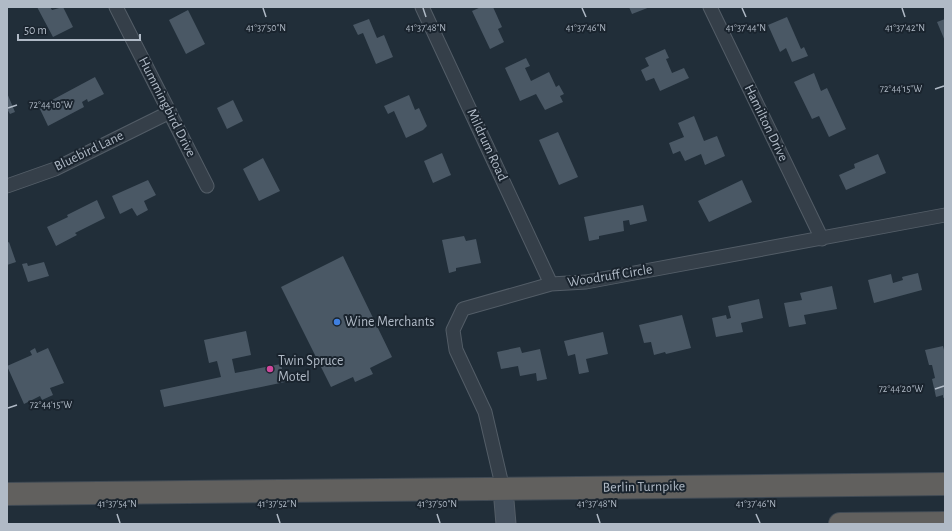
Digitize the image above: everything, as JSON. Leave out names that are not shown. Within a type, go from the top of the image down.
[{"type":"highway","name":"Berlin Turnpike","points":[[7,494],[945,484]]},
{"type":"highway","points":[[840,524],[945,523]]},
{"type":"main road","points":[[503,489],[506,524]]},
{"type":"street","name":"Hummingbird Drive","points":[[116,7],[207,186]]},
{"type":"street","name":"Mildrum Road","points":[[422,7],[551,284]]},
{"type":"street","name":"Hamilton Drive","points":[[710,7],[822,239]]},
{"type":"street","name":"Bluebird Lane","points":[[7,186],[55,168],[170,112]]},
{"type":"street","name":"Woodruff Circle","points":[[503,489],[485,412],[456,350],[453,330],[463,310],[551,284],[586,282],[944,216]]},
{"type":"building","points":[[37,7],[50,7],[52,10],[63,7],[73,27],[53,37]]},
{"type":"building","points":[[481,7],[493,7],[502,27],[498,29],[504,42],[490,49],[472,11]]},
{"type":"building","points":[[629,7],[650,7],[632,14]]},
{"type":"building","points":[[188,10],[205,44],[186,54],[169,20]]},
{"type":"building","points":[[787,17],[801,49],[804,47],[808,56],[792,62],[786,48],[780,52],[768,25]]},
{"type":"building","points":[[369,19],[377,38],[384,35],[393,57],[376,64],[363,33],[358,35],[353,25]]},
{"type":"building","points":[[945,19],[945,41],[937,22]]},
{"type":"building","points":[[665,49],[669,58],[666,59],[672,73],[684,68],[689,78],[660,91],[654,78],[646,81],[641,70],[649,66],[645,58]]},
{"type":"building","points":[[526,58],[530,66],[525,68],[531,81],[549,72],[556,87],[559,85],[564,94],[560,96],[563,102],[545,110],[536,94],[520,101],[505,68]]},
{"type":"building","points":[[814,73],[821,91],[827,88],[846,129],[829,137],[819,116],[812,119],[794,82]]},
{"type":"building","points":[[95,77],[104,94],[88,102],[87,99],[82,102],[84,107],[48,126],[39,107]]},
{"type":"building","points":[[7,93],[15,112],[10,114],[7,109]]},
{"type":"building","points":[[409,95],[415,110],[419,108],[427,126],[423,130],[406,138],[394,111],[388,114],[384,106]]},
{"type":"building","points":[[233,100],[243,121],[227,129],[217,108]]},
{"type":"building","points":[[694,116],[704,141],[717,136],[725,156],[705,165],[701,154],[685,161],[680,151],[673,154],[669,143],[684,137],[678,123]]},
{"type":"building","points":[[558,132],[578,177],[559,185],[539,140]]},
{"type":"building","points":[[442,153],[451,175],[433,183],[424,161]]},
{"type":"building","points":[[878,154],[886,173],[846,190],[839,175],[855,168],[854,164]]},
{"type":"building","points":[[263,158],[280,191],[259,201],[243,169]]},
{"type":"building","points":[[148,180],[156,195],[144,201],[148,210],[137,216],[132,208],[120,214],[112,196]]},
{"type":"building","points":[[742,180],[752,202],[709,222],[698,201]]},
{"type":"building","points":[[97,200],[105,218],[75,233],[77,235],[56,246],[47,227]]},
{"type":"building","points":[[643,205],[647,221],[630,225],[629,220],[623,221],[624,231],[599,236],[599,239],[589,241],[584,217]]},
{"type":"building","points":[[464,236],[466,241],[476,239],[481,263],[456,268],[456,271],[449,273],[442,240]]},
{"type":"building","points":[[9,242],[16,262],[7,265],[7,243]]},
{"type":"building","name":"Wine Merchants","points":[[343,256],[392,357],[370,368],[373,374],[355,382],[353,377],[331,387],[281,287]]},
{"type":"building","points":[[44,262],[49,276],[28,282],[22,264],[27,263],[28,266]]},
{"type":"building","points":[[918,273],[922,290],[874,303],[868,280],[891,274],[893,283],[903,280],[902,277]]},
{"type":"building","points":[[832,286],[837,309],[804,315],[806,324],[789,327],[784,303],[802,300],[800,293]]},
{"type":"building","points":[[759,299],[763,318],[741,323],[743,332],[716,337],[712,318],[726,315],[727,319],[731,318],[728,306]]},
{"type":"building","points":[[682,315],[691,348],[666,354],[665,352],[654,355],[651,342],[644,343],[639,325]]},
{"type":"building","name":"Twin Spruce Motel","points":[[246,331],[251,355],[232,359],[235,373],[281,364],[285,382],[164,407],[160,390],[221,377],[217,361],[209,363],[204,340]]},
{"type":"building","points":[[603,332],[608,354],[586,359],[589,372],[579,374],[575,354],[568,356],[564,341]]},
{"type":"building","points":[[943,346],[945,354],[945,397],[943,398],[943,395],[936,397],[932,379],[935,378],[932,365],[929,365],[925,350]]},
{"type":"building","points":[[520,347],[522,353],[540,349],[547,379],[537,381],[536,373],[520,376],[518,366],[501,369],[497,352]]},
{"type":"building","points":[[35,348],[37,353],[48,348],[64,383],[50,388],[53,395],[42,400],[40,396],[24,404],[7,366],[32,355],[30,351]]},
{"type":"place","name":"Wine Merchants","points":[[337,322]]},
{"type":"place","name":"Twin Spruce Motel","points":[[270,369]]}]
